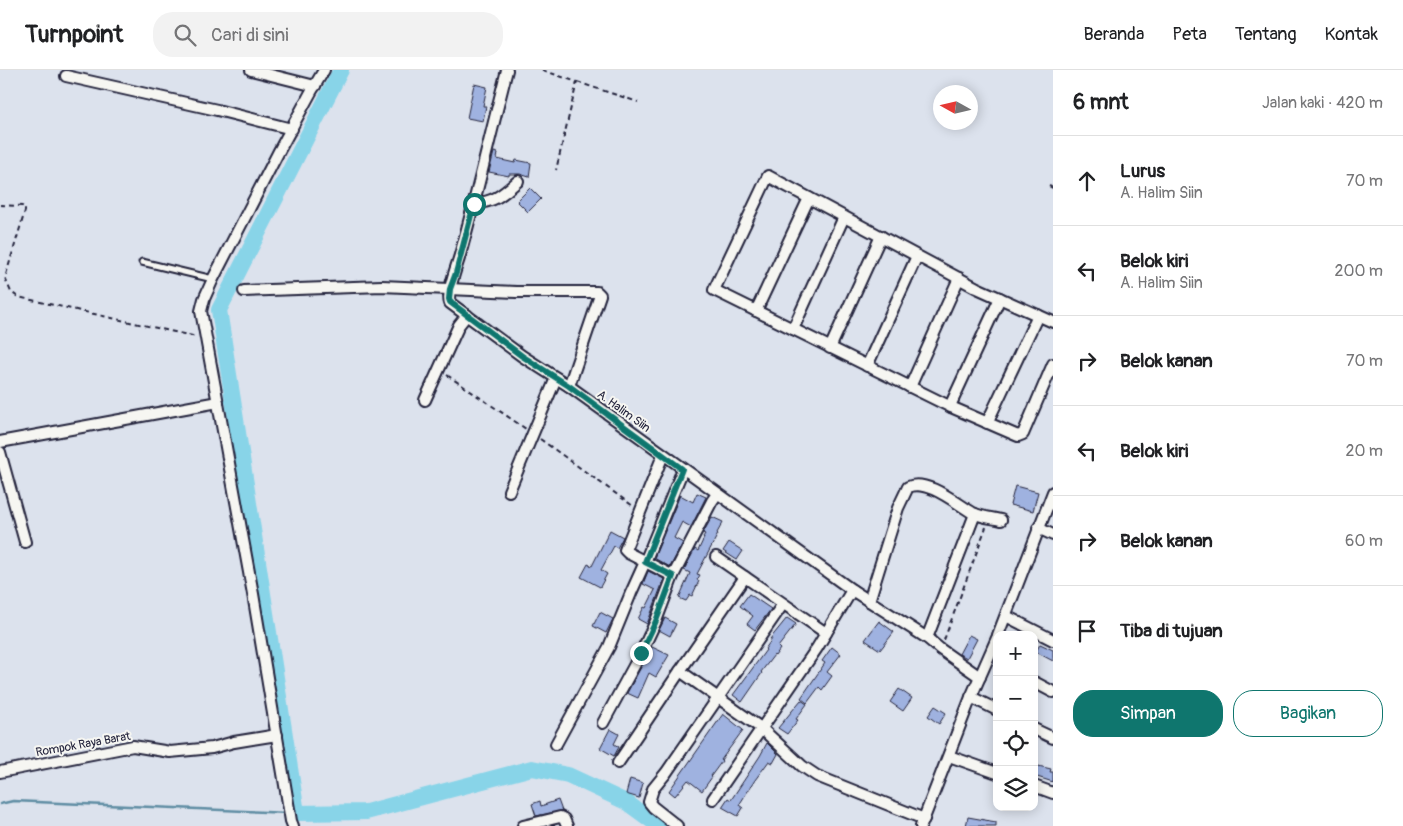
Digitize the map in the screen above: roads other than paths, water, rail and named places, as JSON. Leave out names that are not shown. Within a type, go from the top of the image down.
[{"type":"street","points":[[251,70],[315,86]]},
{"type":"street","points":[[292,824],[201,311],[213,279],[279,151],[324,70]]},
{"type":"street","points":[[450,289],[474,204],[507,70]]},
{"type":"street","points":[[66,76],[292,129]]},
{"type":"street","points":[[1053,322],[1000,298],[917,256],[768,176],[714,290],[951,407],[1018,436],[1021,436],[1053,364]]},
{"type":"street","points":[[474,204],[486,203],[497,199],[518,181]]},
{"type":"street","points":[[756,311],[809,198]]},
{"type":"street","points":[[793,329],[844,216]]},
{"type":"street","points":[[830,348],[881,236]]},
{"type":"street","points":[[867,366],[917,256]]},
{"type":"street","points":[[910,387],[960,278]]},
{"type":"street","points":[[244,291],[382,286],[516,292],[600,293],[569,386]]},
{"type":"street","name":"A. Halim Siin","points":[[450,289],[450,302],[463,320],[569,386],[852,590],[928,638],[940,649],[980,677]]},
{"type":"street","points":[[951,407],[959,385],[1000,298]]},
{"type":"street","points":[[987,422],[1038,315]]},
{"type":"street","points":[[425,400],[463,320]]},
{"type":"street","points":[[509,491],[556,378]]},
{"type":"street","points":[[0,442],[218,402]]},
{"type":"street","points":[[0,452],[25,542]]},
{"type":"street","points":[[663,455],[625,550],[673,576]]},
{"type":"street","points":[[556,744],[609,647],[682,469]]},
{"type":"street","points":[[869,601],[898,508],[908,487],[912,485],[931,488],[975,514],[1001,520]]},
{"type":"street","points":[[1000,631],[1053,492]]},
{"type":"street","points":[[603,723],[641,653],[656,621],[673,576],[712,501],[718,494]]},
{"type":"street","points":[[928,638],[975,514]]},
{"type":"street","points":[[1038,528],[1053,535]]},
{"type":"street","points":[[716,557],[826,633]]},
{"type":"street","points":[[618,763],[745,577]]},
{"type":"street","points":[[713,799],[826,633],[852,590]]},
{"type":"street","points":[[677,826],[649,802],[653,789],[784,604]]},
{"type":"street","points":[[1006,616],[1053,640]]},
{"type":"street","points":[[680,671],[761,728],[802,766],[817,776],[922,822],[971,697],[980,677],[993,660]]},
{"type":"street","points":[[1038,684],[1053,692]]},
{"type":"street","points":[[971,697],[993,708]]},
{"type":"street","points":[[1038,731],[1053,738]]},
{"type":"street","name":"Rompok Raya Barat","points":[[0,772],[133,746],[170,752],[212,748],[234,742],[277,735]]},
{"type":"street","points":[[949,756],[993,772]]},
{"type":"street","points":[[1038,787],[1053,793]]},
{"type":"street","points":[[523,826],[560,817],[564,819],[567,826]]},
{"type":"lane","points":[[142,262],[213,279]]},
{"type":"waterway","points":[[341,70],[219,310],[297,813],[366,812],[532,768],[568,775],[626,802],[659,826]]},
{"type":"waterway","points":[[0,804],[13,801],[288,813]]}]
